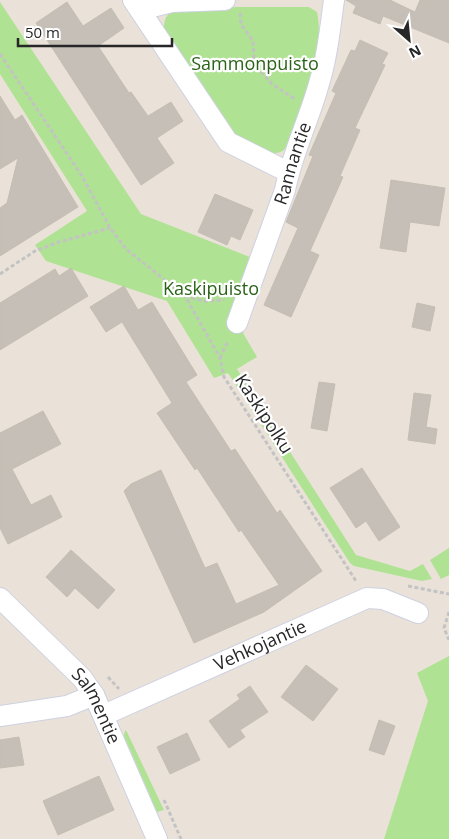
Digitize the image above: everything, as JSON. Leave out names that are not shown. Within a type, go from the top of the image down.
[{"type":"street","name":"Rannantie","points":[[237,323],[285,190],[288,172],[326,58],[334,0]]},
{"type":"street","points":[[232,4],[172,2],[137,5],[228,142],[288,172]]},
{"type":"street","name":"Salmentie","points":[[0,598],[82,678],[94,695],[157,839]]},
{"type":"street","points":[[367,598],[383,599],[418,613]]},
{"type":"street","name":"Vehkojantie","points":[[104,715],[367,598]]},
{"type":"street","points":[[0,716],[66,706],[94,695]]},
{"type":"path","points":[[232,4],[241,24],[253,41],[254,63],[272,84],[294,99],[312,104]]},
{"type":"path","name":"Kaskipolku","points":[[0,54],[82,176],[110,228],[126,249],[185,296],[220,358],[224,377],[367,598]]},
{"type":"path","points":[[0,274],[43,248],[110,228]]},
{"type":"path","points":[[185,296],[204,301],[227,300],[247,295]]},
{"type":"path","points":[[449,612],[444,628],[449,640]]},
{"type":"green space","name":"Kaskipuisto","points":[[0,2],[141,214],[265,263],[261,277],[264,278],[243,333],[257,357],[237,369],[356,555],[410,571],[423,564],[432,579],[422,581],[354,566],[350,563],[228,373],[214,378],[167,301],[46,261],[35,245],[87,211],[0,74]]},
{"type":"green space","name":"Sammonpuisto","points":[[237,7],[309,7],[317,12],[319,29],[318,47],[311,82],[285,149],[279,152],[266,152],[258,149],[232,132],[164,29],[166,17],[175,10]]},
{"type":"green space","points":[[449,548],[449,575],[441,579],[430,560]]},
{"type":"green space","points":[[449,656],[449,839],[384,839],[428,701],[417,673]]},
{"type":"green space","points":[[125,730],[164,810],[157,812],[124,736]]},
{"type":"building","points":[[346,0],[390,0],[415,12],[420,0],[449,0],[449,43],[383,16],[380,24],[353,13],[356,6]]},
{"type":"building","points":[[67,2],[83,26],[111,8],[124,28],[98,46],[129,93],[131,92],[148,116],[171,102],[183,121],[157,138],[174,163],[141,185],[36,23]]},
{"type":"building","points":[[360,40],[388,53],[382,64],[385,65],[355,128],[360,130],[340,176],[343,177],[310,251],[319,255],[291,317],[264,305],[298,228],[286,222],[313,156],[309,155],[336,93],[332,91],[351,50],[355,51]]},
{"type":"building","points":[[0,96],[15,120],[22,115],[78,207],[0,256],[0,208],[7,203],[18,158],[0,169]]},
{"type":"building","points":[[391,180],[445,188],[439,226],[410,222],[406,252],[380,248]]},
{"type":"building","points":[[215,194],[253,210],[240,240],[231,236],[227,245],[198,232]]},
{"type":"building","points":[[71,268],[88,296],[0,350],[0,303],[55,269],[59,276]]},
{"type":"building","points":[[124,286],[138,310],[152,302],[197,375],[186,382],[231,451],[235,449],[277,513],[280,510],[322,571],[264,612],[194,643],[124,491],[131,484],[161,470],[205,568],[217,563],[236,604],[279,585],[241,530],[239,532],[197,468],[195,470],[157,413],[172,403],[122,322],[106,332],[90,307]]},
{"type":"building","points":[[417,303],[435,307],[430,331],[412,327]]},
{"type":"building","points":[[319,382],[335,384],[327,431],[311,428]]},
{"type":"building","points":[[414,393],[431,395],[426,427],[437,429],[435,444],[408,440]]},
{"type":"building","points":[[43,411],[61,444],[12,469],[31,505],[51,495],[62,517],[8,544],[0,528],[0,433]]},
{"type":"building","points":[[362,468],[400,527],[379,541],[366,521],[356,528],[330,488]]},
{"type":"building","points":[[71,550],[115,590],[98,609],[75,588],[67,597],[46,577]]},
{"type":"building","points":[[306,665],[338,689],[313,721],[281,697]]},
{"type":"building","points":[[250,686],[268,712],[240,730],[245,737],[229,748],[209,721],[240,699],[237,695]]},
{"type":"building","points":[[379,720],[395,726],[384,755],[369,750]]},
{"type":"building","points":[[187,733],[200,760],[170,774],[157,747]]},
{"type":"building","points":[[19,737],[24,765],[0,768],[0,740]]},
{"type":"building","points":[[99,776],[114,810],[58,835],[43,801]]}]
